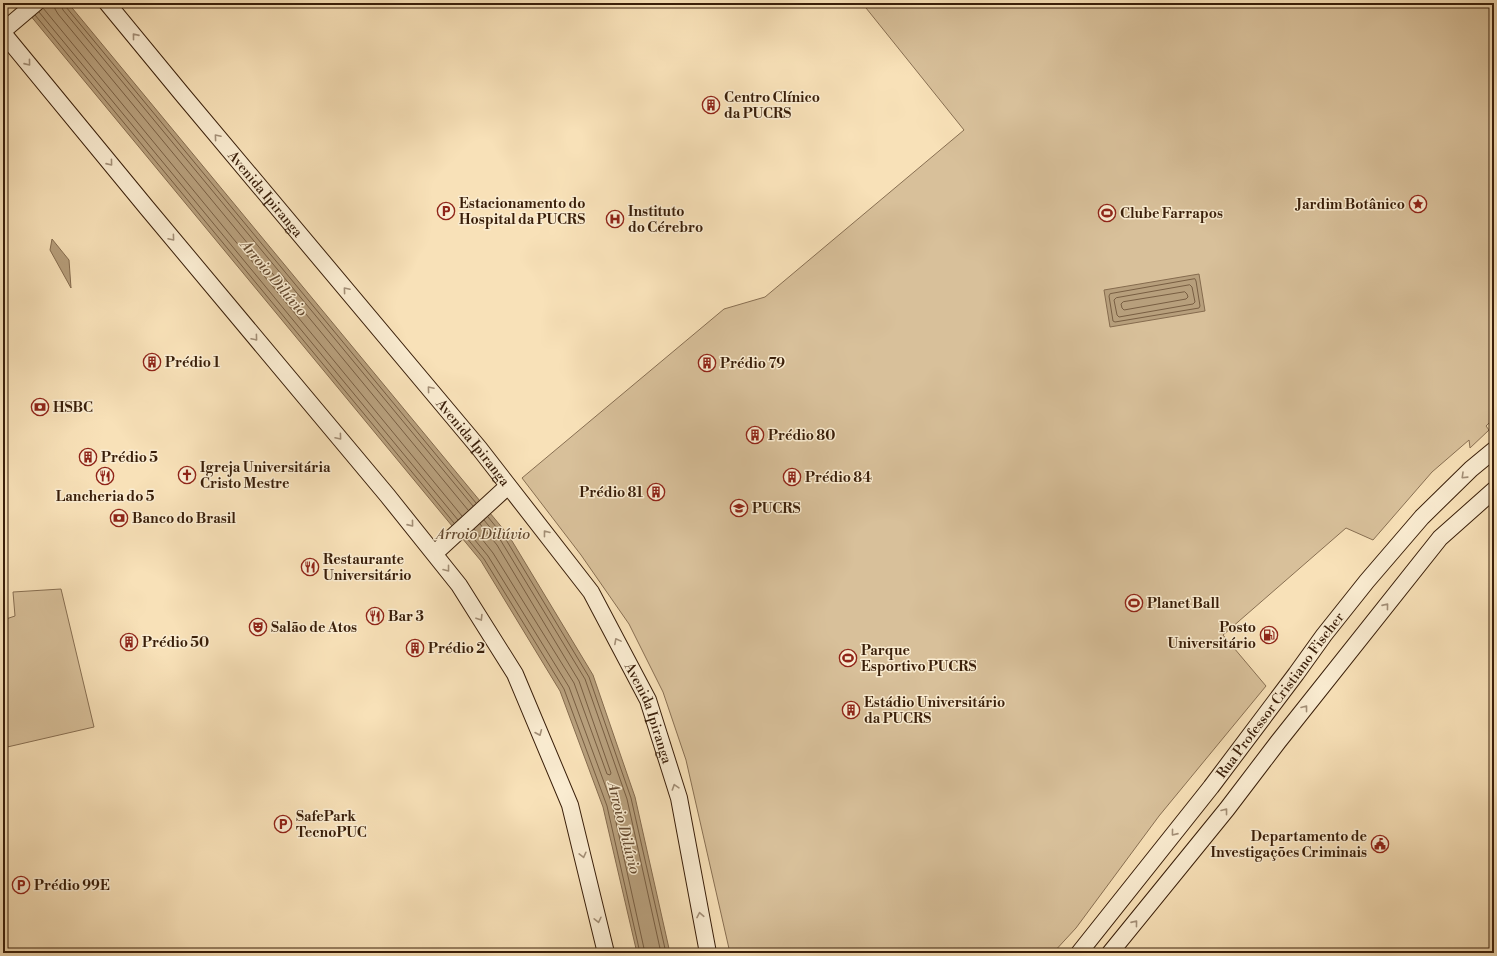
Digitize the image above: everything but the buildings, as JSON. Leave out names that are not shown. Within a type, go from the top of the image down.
[{"type":"main road","points":[[36,3],[3,32],[152,214],[434,553],[459,585],[515,674],[570,805],[606,953]]},
{"type":"main road","name":"Avenida Ipiranga","points":[[107,3],[479,448],[591,592],[648,700],[679,798],[708,953]]},
{"type":"main road","name":"Rua Professor Cristiano Fischer","points":[[1079,953],[1207,793],[1324,635],[1417,522],[1471,469],[1494,450]]},
{"type":"main road","points":[[434,553],[508,486]]},
{"type":"main road","name":"Rua Professor Cristiano Fischer","points":[[1110,953],[1440,538],[1494,490]]},
{"type":"main road","points":[[1258,725],[1278,742]]},
{"type":"shaded area","points":[[862,3],[1494,3],[1494,418],[1486,426],[1489,430],[1470,448],[1469,440],[1432,472],[1373,540],[1346,528],[1223,635],[1266,686],[1159,816],[1076,928],[1053,953],[730,953],[686,760],[663,692],[629,624],[581,555],[522,478],[724,309],[765,297],[964,130]]},
{"type":"shaded area","points":[[61,589],[94,727],[3,748],[3,620],[15,616],[13,592]]},
{"type":"water","name":"Arroio Dilúvio","points":[[20,3],[68,3],[509,536],[593,675],[635,797],[670,953],[637,953],[603,807],[560,691],[481,561]]},
{"type":"water","points":[[52,239],[69,260],[71,288],[50,250]]},
{"type":"water","points":[[1199,274],[1205,311],[1110,327],[1104,290]]},
{"type":"place","name":"Centro Clínico da PUCRS","points":[[711,105]]},
{"type":"place","name":"Jardim Botânico","points":[[1418,204]]},
{"type":"place","name":"Estacionamento do Hospital da PUCRS","points":[[446,211]]},
{"type":"place","name":"Clube Farrapos","points":[[1107,213]]},
{"type":"place","name":"Instituto do Cérebro","points":[[615,219]]},
{"type":"place","name":"Prédio 1","points":[[152,362]]},
{"type":"place","name":"Prédio 79","points":[[707,363]]},
{"type":"place","name":"HSBC","points":[[40,407]]},
{"type":"place","name":"Prédio 80","points":[[755,435]]},
{"type":"place","name":"Prédio 5","points":[[88,457]]},
{"type":"place","name":"Igreja Universitária Cristo Mestre","points":[[187,475]]},
{"type":"place","name":"Lancheria do 5","points":[[105,476]]},
{"type":"place","name":"Prédio 84","points":[[792,477]]},
{"type":"place","name":"Prédio 81","points":[[656,492]]},
{"type":"place","name":"PUCRS","points":[[739,508]]},
{"type":"place","name":"Banco do Brasil","points":[[119,518]]},
{"type":"place","name":"Restaurante Universitário","points":[[310,567]]},
{"type":"place","name":"Planet Ball","points":[[1134,603]]},
{"type":"place","name":"Bar 3","points":[[375,616]]},
{"type":"place","name":"Salão de Atos","points":[[258,627]]},
{"type":"place","name":"Posto Universitário","points":[[1269,635]]},
{"type":"place","name":"Prédio 50","points":[[129,642]]},
{"type":"place","name":"Prédio 2","points":[[415,648]]},
{"type":"place","name":"Parque Esportivo PUCRS","points":[[848,658]]},
{"type":"place","name":"Estádio Universitário da PUCRS","points":[[851,710]]},
{"type":"place","name":"SafePark TecnoPUC","points":[[283,824]]},
{"type":"place","name":"Departamento de Investigações Criminais","points":[[1380,844]]},
{"type":"place","name":"Prédio 99E","points":[[21,885]]}]
